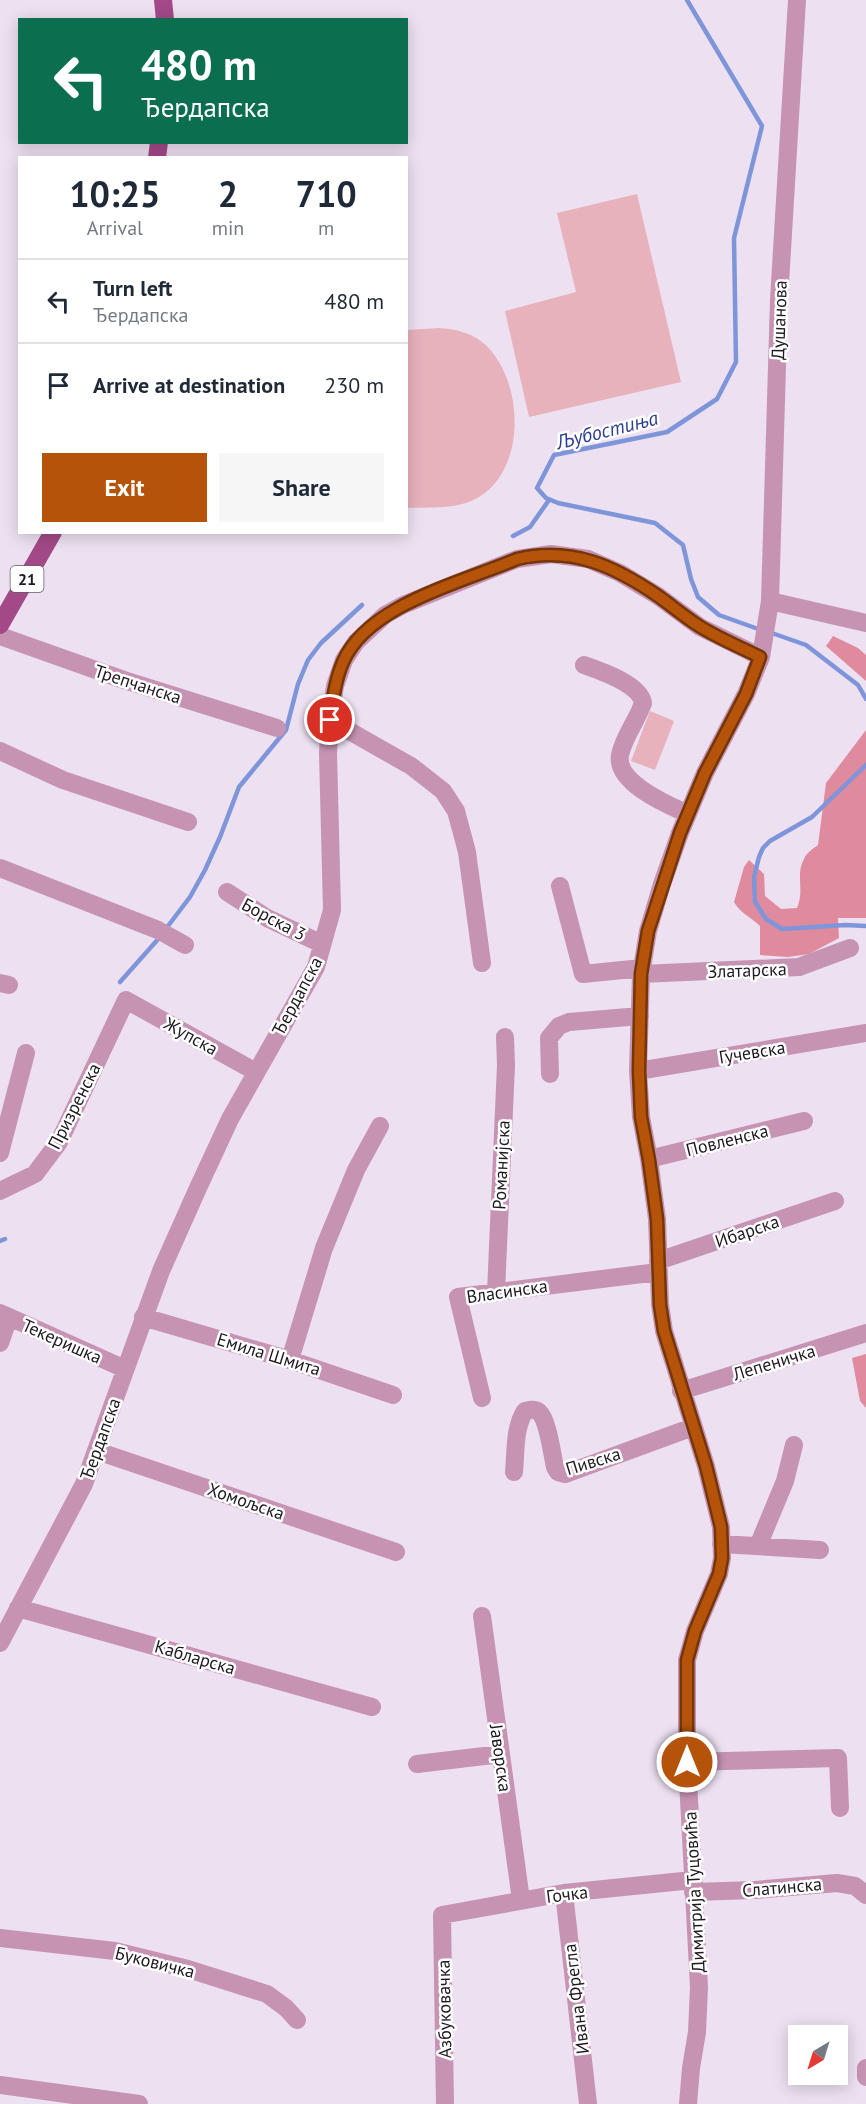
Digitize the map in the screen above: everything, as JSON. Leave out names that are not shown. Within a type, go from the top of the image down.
[{"type":"main road","points":[[163,0],[165,18]]},
{"type":"main road","name":"21","points":[[0,625],[52,534]]},
{"type":"street","name":"Душанова","points":[[764,640],[770,601],[779,300],[797,0]]},
{"type":"street","name":"Ђердапска","points":[[0,1643],[84,1484],[161,1271],[230,1119],[316,967],[332,910],[328,753],[330,720],[335,686],[344,660],[356,642],[370,627],[403,604],[517,559],[533,555],[566,555],[588,559],[620,573],[658,596],[700,627],[764,640]]},
{"type":"street","points":[[770,601],[866,623]]},
{"type":"street","name":"Трепчанска","points":[[0,636],[124,680],[277,729]]},
{"type":"street","name":"Димитрија Туцовића","points":[[688,2104],[699,2011],[687,1762],[687,1660],[695,1631],[719,1574],[722,1558],[718,1516],[706,1466],[664,1331],[658,1266],[657,1219],[641,1117],[639,1071],[641,971],[648,931],[662,884],[688,814],[705,773],[746,694],[764,640]]},
{"type":"street","points":[[584,665],[622,681],[639,693],[643,703],[622,747],[619,758],[622,769],[630,780],[647,794],[688,814]]},
{"type":"street","points":[[330,720],[411,766],[443,790],[456,811],[467,852],[482,963]]},
{"type":"street","points":[[0,751],[63,780],[188,822]]},
{"type":"street","points":[[0,868],[172,938]]},
{"type":"street","name":"Златарска","points":[[560,886],[583,974],[799,967],[850,948]]},
{"type":"street","name":"Борска 3","points":[[227,892],[267,918],[322,944]]},
{"type":"street","name":"Жупска","points":[[126,1000],[256,1072]]},
{"type":"street","name":"Призренска","points":[[0,1191],[34,1174],[59,1142],[126,1000]]},
{"type":"street","points":[[550,1074],[549,1038],[559,1026],[569,1022],[640,1016]]},
{"type":"street","name":"Гучевска","points":[[639,1071],[866,1033]]},
{"type":"street","name":"Романијска","points":[[496,1292],[506,1065],[505,1037]]},
{"type":"street","points":[[0,1153],[26,1053]]},
{"type":"street","name":"Повленска","points":[[649,1160],[804,1121]]},
{"type":"street","points":[[290,1360],[324,1248],[356,1170],[380,1126]]},
{"type":"street","name":"Ибарска","points":[[658,1266],[835,1202]]},
{"type":"street","name":"Власинска","points":[[482,1398],[458,1297],[658,1266]]},
{"type":"street","points":[[0,1343],[4,1315]]},
{"type":"street","name":"Текеришка","points":[[4,1315],[125,1369]]},
{"type":"street","name":"Емила Шмита","points":[[143,1317],[290,1360],[393,1395]]},
{"type":"street","name":"Лепеничка","points":[[681,1391],[866,1333]]},
{"type":"street","name":"Пивска","points":[[514,1472],[518,1431],[525,1411],[533,1409],[539,1412],[544,1422],[555,1467],[558,1472],[565,1474],[693,1426]]},
{"type":"street","points":[[758,1546],[785,1481],[794,1445]]},
{"type":"street","name":"Хомољска","points":[[97,1451],[396,1552]]},
{"type":"street","points":[[721,1544],[820,1550]]},
{"type":"street","name":"Кабларска","points":[[18,1608],[372,1707]]},
{"type":"street","name":"Јаворска","points":[[482,1616],[521,1900]]},
{"type":"street","points":[[417,1764],[501,1754]]},
{"type":"street","points":[[687,1762],[838,1758],[840,1808]]},
{"type":"street","name":"Слатинска","points":[[693,1886],[755,1890],[837,1883],[855,1886],[866,1896]]},
{"type":"street","name":"Гочка","points":[[442,1915],[564,1893],[693,1886]]},
{"type":"street","name":"Ивана Фрегла","points":[[564,1893],[588,2104]]},
{"type":"street","name":"Азбуковачка","points":[[442,1915],[445,2104]]},
{"type":"street","name":"Буковичка","points":[[0,1938],[115,1951],[188,1969],[267,1994],[286,2008],[297,2020]]},
{"type":"street","points":[[866,2068],[866,2077]]},
{"type":"street","points":[[0,2085],[139,2104]]},
{"type":"shaded area","points":[[637,194],[681,382],[529,417],[505,311],[576,292],[557,213]]},
{"type":"shaded area","points":[[439,328],[467,333],[482,342],[496,357],[506,376],[515,421],[513,444],[506,465],[495,483],[471,501],[453,506],[408,508],[408,330]]},
{"type":"shaded area","points":[[833,636],[858,648],[866,655],[866,681],[826,646]]},
{"type":"shaded area","points":[[650,711],[674,721],[655,770],[631,761]]},
{"type":"shaded area","points":[[866,730],[866,918],[838,918],[839,938],[809,954],[788,957],[760,955],[760,926],[742,912],[734,902],[744,867],[749,860],[764,874],[765,896],[781,909],[797,908],[801,865],[806,855],[818,845],[826,783]]},
{"type":"shaded area","points":[[866,1354],[866,1408],[860,1401],[852,1358]]},
{"type":"waterway","name":"Љубостиња","points":[[687,0],[762,126],[734,238],[736,362],[717,399],[667,432],[554,455],[537,488],[546,498],[558,503],[655,523],[683,545],[698,597],[719,615],[761,630]]},
{"type":"waterway","points":[[513,536],[530,527],[549,500]]},
{"type":"waterway","points":[[165,930],[190,897],[205,870],[239,787],[286,730],[298,684],[308,660],[321,643],[362,605]]},
{"type":"waterway","name":"Љубостиња","points":[[769,632],[806,645],[858,685],[866,699]]},
{"type":"waterway","name":"Љубостиња","points":[[866,765],[812,817],[770,841],[763,848],[754,877],[755,902],[766,919],[782,929],[866,926]]},
{"type":"waterway","points":[[120,982],[160,937]]},
{"type":"waterway","points":[[0,1241],[5,1239]]},
{"type":"route","points":[[330,720],[335,686],[344,660],[370,627],[403,604],[517,559],[533,555],[566,555],[588,559],[620,573],[658,596],[700,627],[760,657],[746,694],[705,773],[680,833],[648,931],[641,974],[639,1071],[641,1117],[657,1219],[660,1305],[664,1331],[706,1466],[721,1527],[722,1558],[719,1574],[695,1631],[687,1660],[687,1762]]}]
